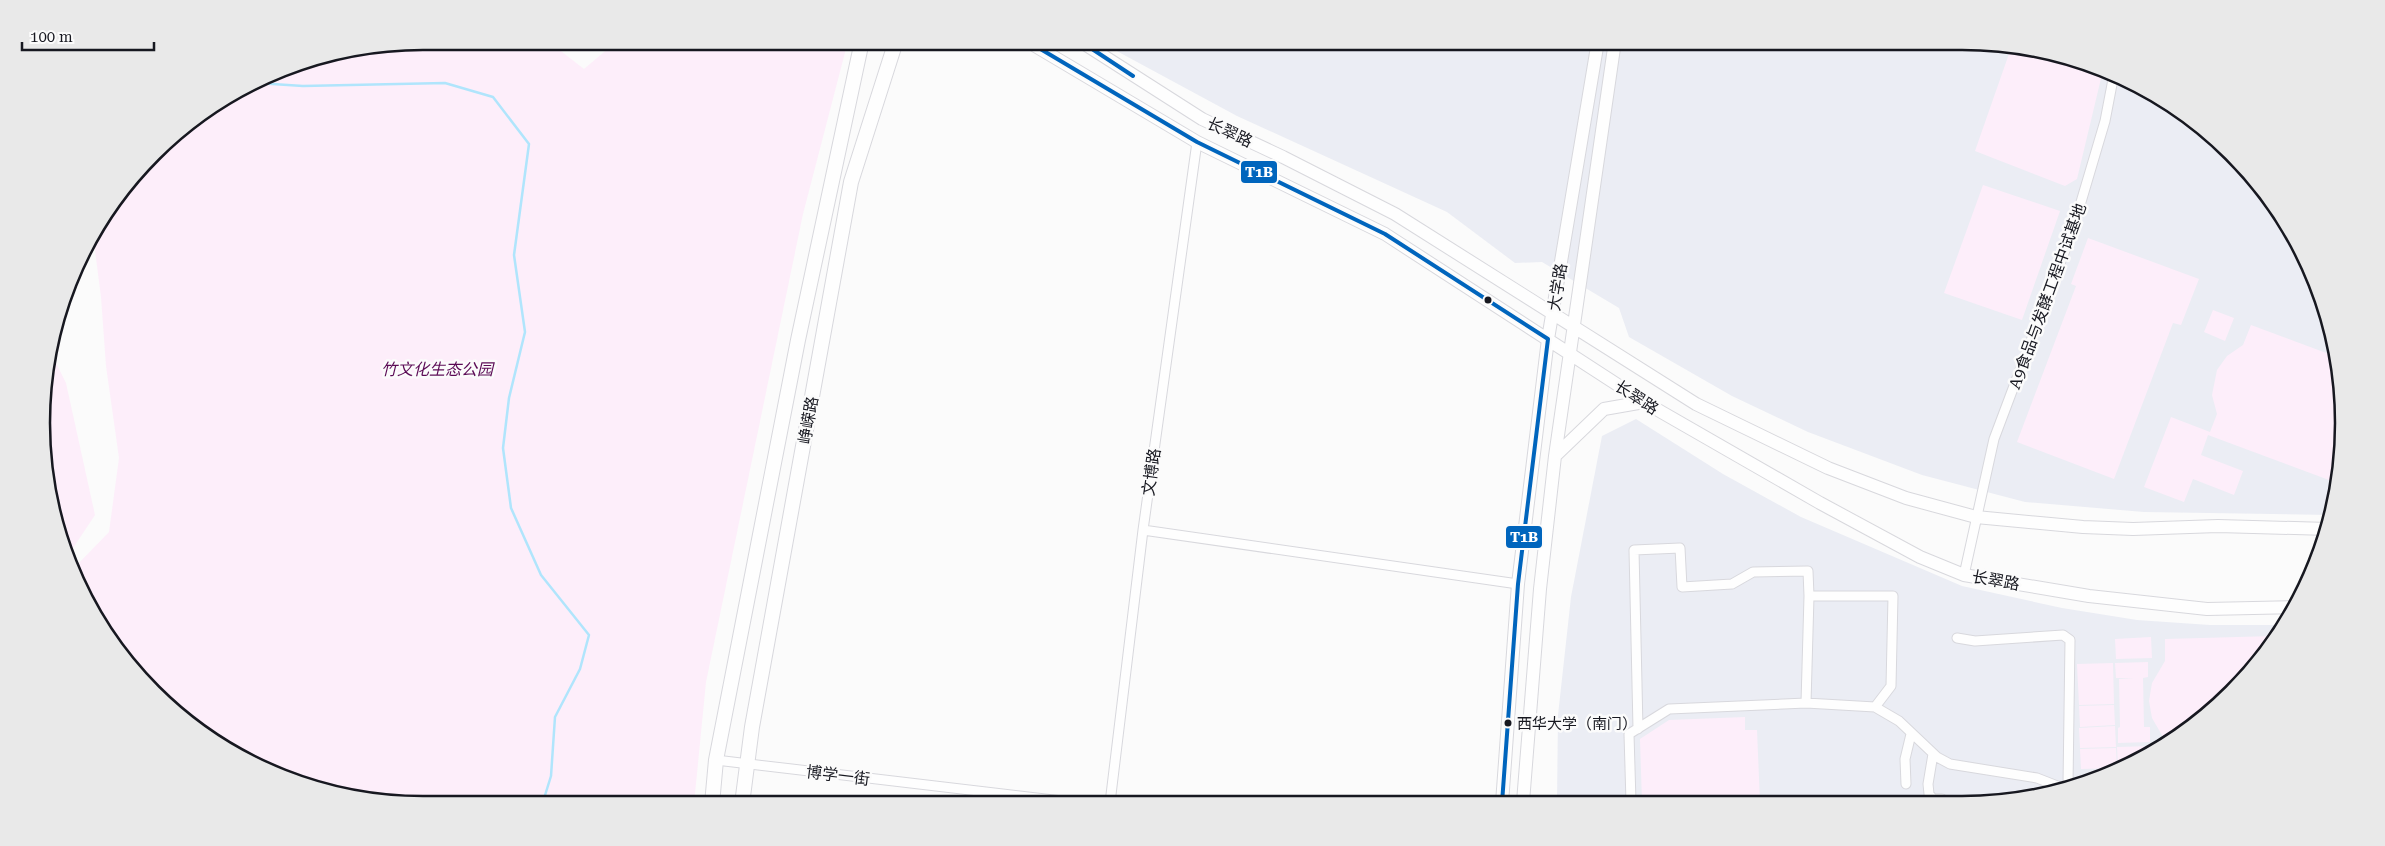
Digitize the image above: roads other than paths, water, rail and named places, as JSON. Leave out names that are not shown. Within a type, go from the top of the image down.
[{"type":"main road","name":"峥嵘路","points":[[713,796],[716,760],[796,350],[860,50]]},
{"type":"main road","name":"峥嵘路","points":[[743,796],[749,764],[752,727],[851,182],[893,50]]},
{"type":"main road","name":"长翠路","points":[[1042,50],[1197,142],[1385,234],[1644,402],[1828,508],[1920,557],[1964,574],[2089,596],[2207,609],[2287,607]]},
{"type":"main road","name":"长翠路","points":[[1094,50],[1202,119],[1283,157],[1395,214],[1696,404],[1828,468],[1906,498],[1976,517],[2084,527],[2133,529],[2218,526],[2319,529]]},
{"type":"main road","name":"大学路","points":[[1502,796],[1518,584],[1548,339],[1596,50]]},
{"type":"main road","name":"大学路","points":[[1523,796],[1540,589],[1555,456],[1572,327],[1614,50]]},
{"type":"main road","points":[[1555,456],[1604,409],[1644,402]]},
{"type":"street","name":"A9食品与发酵工程中试基地","points":[[1964,574],[1994,439],[2082,202],[2105,121],[2113,81]]},
{"type":"street","name":"文博路","points":[[1111,796],[1143,530],[1197,142]]},
{"type":"street","points":[[1143,530],[1518,584]]},
{"type":"street","points":[[1638,729],[1634,550],[1680,548],[1682,587],[1732,584],[1753,572],[1808,571],[1806,703]]},
{"type":"street","points":[[1809,596],[1893,596],[1891,686],[1875,706]]},
{"type":"street","points":[[1956,638],[1975,641],[2062,635],[2070,640],[2068,780]]},
{"type":"street","points":[[1630,796],[1629,734],[1669,709],[1806,703],[1875,706],[1899,721],[1910,734],[1933,754],[1950,764],[2037,778],[2053,784]]},
{"type":"street","points":[[1906,784],[1905,759],[1910,734]]},
{"type":"street","points":[[1931,796],[1928,790],[1933,754]]},
{"type":"street","name":"博学一街","points":[[716,760],[1020,796]]},
{"type":"waterway","points":[[267,84],[303,86],[445,83],[493,97],[529,144],[514,255],[525,332],[509,398],[503,448],[511,508],[541,575],[589,635],[580,669],[555,717],[551,776],[545,796]]},
{"type":"place","name":"西华大学（南门）","points":[[1508,723]]},
{"type":"park label","name":"竹文化生态公园","points":[[437,369]]}]
